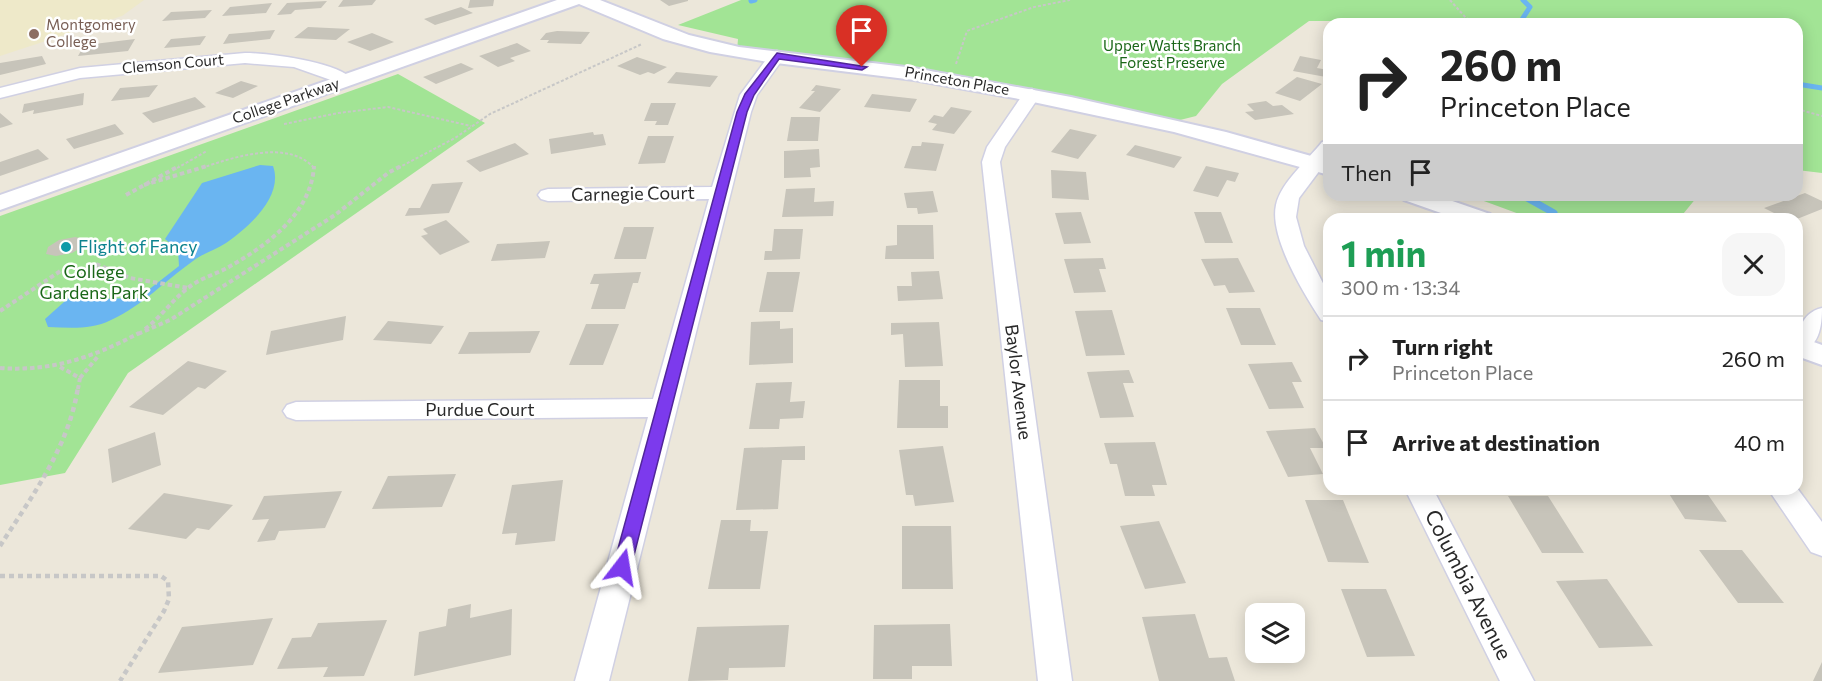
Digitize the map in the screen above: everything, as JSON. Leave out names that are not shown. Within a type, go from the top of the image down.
[{"type":"street","name":"College Parkway","points":[[0,203],[573,0]]},
{"type":"street","name":"Princeton Place","points":[[585,0],[682,39],[737,51],[904,72],[1032,94],[1244,143],[1322,166]]},
{"type":"street","points":[[592,681],[719,192],[742,112],[749,94],[777,56]]},
{"type":"street","name":"Clemson Court","points":[[0,93],[80,73],[245,58],[302,62],[345,80]]},
{"type":"street","name":"Baylor Avenue","points":[[1032,94],[996,147],[991,162],[1055,681]]},
{"type":"street","points":[[1322,166],[1286,203],[1284,219],[1292,242],[1323,303]]},
{"type":"street","name":"Carnegie Court","points":[[548,195],[719,192]]},
{"type":"street","points":[[1429,201],[1464,213]]},
{"type":"street","points":[[1803,339],[1822,315]]},
{"type":"street","points":[[1803,348],[1822,356]]},
{"type":"street","name":"Purdue Court","points":[[296,411],[663,408]]},
{"type":"street","name":"Columbia Avenue","points":[[1422,495],[1517,681]]},
{"type":"street","points":[[1786,495],[1822,544]]},
{"type":"path","points":[[954,66],[959,61],[961,39],[967,31],[1034,7],[1070,0]]},
{"type":"path","points":[[1449,0],[1466,18]]},
{"type":"path","points":[[0,368],[38,370],[59,367],[102,352],[170,320],[335,215],[388,173],[440,147],[490,114],[649,41]]},
{"type":"path","points":[[277,126],[302,119],[388,107],[471,126]]},
{"type":"path","points":[[1803,111],[1822,116]]},
{"type":"path","points":[[126,195],[217,146]]},
{"type":"path","points":[[138,334],[159,320],[189,288],[232,264],[282,228],[306,198],[315,175],[314,166],[298,156],[268,153],[226,160],[178,177],[144,185]]},
{"type":"path","points":[[96,264],[130,278],[189,288]]},
{"type":"path","points":[[0,312],[62,270]]},
{"type":"path","points":[[0,546],[69,428],[77,408],[80,378],[102,352]]},
{"type":"path","points":[[59,367],[80,378]]},
{"type":"path","points":[[0,576],[161,576],[168,581],[171,589],[164,611],[120,681]]},
{"type":"shaded area","name":"Montgomery College","points":[[0,0],[144,0],[122,16],[0,56]]},
{"type":"green space","name":"Upper Watts Branch Forest Preserve","points":[[741,0],[1822,0],[1822,173],[1803,171],[1803,18],[1323,18],[1323,21],[1309,21],[1222,84],[1196,116],[1164,124],[1089,105],[737,51],[738,39],[678,25]]},
{"type":"green space","name":"College Gardens Park","points":[[398,74],[485,123],[128,373],[65,473],[0,485],[0,216]]},
{"type":"green space","points":[[1484,201],[1694,201],[1684,213],[1517,213]]},
{"type":"water","points":[[260,165],[273,166],[274,188],[254,220],[235,236],[197,258],[143,300],[111,320],[88,327],[48,327],[45,319],[74,293],[88,291],[96,299],[138,298],[179,266],[178,250],[165,239],[202,183]]},
{"type":"building","points":[[343,0],[376,0],[372,5],[338,7]]},
{"type":"building","points":[[470,0],[494,0],[493,6],[468,8]]},
{"type":"building","points":[[660,0],[688,0],[688,1],[669,6]]},
{"type":"building","points":[[327,1],[321,8],[295,10],[291,14],[277,15],[287,3]]},
{"type":"building","points":[[272,3],[266,13],[222,16],[230,7]]},
{"type":"building","points":[[461,7],[473,13],[435,25],[424,19]]},
{"type":"building","points":[[212,10],[205,18],[162,21],[171,12]]},
{"type":"building","points":[[308,27],[350,29],[336,40],[294,38]]},
{"type":"building","points":[[275,30],[270,39],[223,44],[229,34]]},
{"type":"building","points":[[590,32],[581,44],[547,43],[549,40],[540,40],[546,33]]},
{"type":"building","points":[[372,33],[394,42],[370,51],[347,42]]},
{"type":"building","points":[[206,36],[200,45],[164,48],[171,39]]},
{"type":"building","points":[[135,39],[128,51],[78,56],[82,49],[91,48],[94,44]]},
{"type":"building","points":[[517,43],[531,51],[510,58],[515,61],[498,67],[479,56]]},
{"type":"building","points":[[42,56],[46,64],[0,75],[0,63]]},
{"type":"building","points":[[1300,56],[1321,60],[1317,68],[1323,69],[1323,76],[1293,71]]},
{"type":"building","points":[[637,57],[667,67],[654,74],[648,72],[640,75],[617,66]]},
{"type":"building","points":[[461,63],[474,69],[436,84],[423,77]]},
{"type":"building","points":[[676,72],[718,76],[710,87],[667,83]]},
{"type":"building","points":[[1297,77],[1322,84],[1300,101],[1275,93]]},
{"type":"building","points":[[241,81],[258,86],[233,98],[215,93]]},
{"type":"building","points":[[158,85],[149,97],[111,101],[120,88]]},
{"type":"building","points":[[816,85],[841,89],[820,112],[799,108],[815,91],[811,91]]},
{"type":"building","points":[[84,93],[83,105],[33,114],[34,110],[22,113],[24,104]]},
{"type":"building","points":[[872,94],[917,99],[910,112],[864,107]]},
{"type":"building","points":[[195,97],[206,107],[153,123],[142,113]]},
{"type":"building","points":[[1266,101],[1273,106],[1282,105],[1294,114],[1255,120],[1245,112],[1254,111],[1247,104]]},
{"type":"building","points":[[651,103],[676,103],[668,125],[655,125],[657,121],[644,121]]},
{"type":"building","points":[[951,107],[972,111],[954,134],[932,130],[937,124],[928,122],[934,115],[943,117]]},
{"type":"building","points":[[0,113],[13,124],[0,128]]},
{"type":"building","points":[[791,117],[820,117],[818,141],[787,141]]},
{"type":"building","points":[[115,124],[124,134],[74,149],[66,139]]},
{"type":"building","points":[[1070,129],[1097,135],[1078,159],[1051,152]]},
{"type":"building","points":[[593,132],[594,135],[603,134],[606,145],[551,154],[549,139]]},
{"type":"building","points":[[648,136],[674,136],[665,163],[638,164]]},
{"type":"building","points":[[922,142],[944,144],[936,171],[904,168],[912,146],[921,146]]},
{"type":"building","points":[[515,143],[529,154],[480,172],[466,161]]},
{"type":"building","points":[[1135,145],[1182,157],[1174,168],[1126,155]]},
{"type":"building","points":[[38,149],[49,159],[0,176],[0,162]]},
{"type":"building","points":[[819,149],[820,167],[810,168],[811,177],[784,178],[784,151]]},
{"type":"building","points":[[1206,166],[1239,173],[1235,182],[1227,180],[1218,197],[1193,191]]},
{"type":"building","points":[[1051,170],[1086,172],[1089,200],[1052,198]]},
{"type":"building","points":[[463,182],[449,213],[405,216],[409,208],[420,208],[432,184]]},
{"type":"building","points":[[815,188],[814,202],[834,201],[833,216],[782,217],[786,189]]},
{"type":"building","points":[[933,191],[938,212],[918,214],[917,208],[907,208],[904,193]]},
{"type":"building","points":[[1803,194],[1822,201],[1822,209],[1803,217],[1803,213],[1774,213],[1764,208],[1783,201],[1803,201]]},
{"type":"building","points":[[1081,212],[1091,243],[1064,244],[1055,213]]},
{"type":"building","points":[[1194,212],[1221,212],[1233,243],[1205,243]]},
{"type":"building","points":[[446,220],[470,242],[440,255],[421,236],[428,234],[423,229]]},
{"type":"building","points":[[897,225],[933,225],[934,259],[885,259],[886,246],[897,245]]},
{"type":"building","points":[[624,227],[654,227],[646,259],[614,259]]},
{"type":"building","points":[[774,229],[803,229],[800,259],[764,260],[765,251],[772,251]]},
{"type":"building","points":[[75,237],[85,239],[84,246],[72,253],[56,256],[46,254],[48,247],[59,240]]},
{"type":"building","points":[[550,241],[545,258],[491,261],[497,244]]},
{"type":"building","points":[[1103,258],[1106,269],[1099,269],[1106,292],[1074,293],[1064,259]]},
{"type":"building","points":[[1238,258],[1255,292],[1229,293],[1225,285],[1214,286],[1201,259]]},
{"type":"building","points":[[939,271],[943,299],[898,301],[897,286],[912,286],[911,272]]},
{"type":"building","points":[[641,272],[638,283],[633,283],[625,309],[591,309],[599,284],[590,284],[594,274]]},
{"type":"building","points":[[767,272],[800,272],[793,312],[759,312]]},
{"type":"building","points":[[1226,308],[1260,308],[1276,345],[1241,345]]},
{"type":"building","points":[[1112,310],[1125,355],[1086,356],[1075,311]]},
{"type":"building","points":[[346,316],[343,340],[266,355],[271,331]]},
{"type":"building","points":[[388,321],[444,326],[431,344],[373,340]]},
{"type":"building","points":[[780,321],[780,329],[793,328],[793,363],[749,365],[751,322]]},
{"type":"building","points":[[939,322],[943,366],[905,367],[903,334],[891,335],[891,323]]},
{"type":"building","points":[[586,324],[619,324],[603,365],[569,365]]},
{"type":"building","points":[[540,331],[530,353],[458,354],[469,332]]},
{"type":"building","points":[[188,361],[227,371],[205,389],[198,387],[163,415],[129,407]]},
{"type":"building","points":[[1292,362],[1302,382],[1292,382],[1304,408],[1269,409],[1248,364]]},
{"type":"building","points":[[1129,370],[1134,383],[1123,383],[1134,417],[1100,418],[1087,372]]},
{"type":"building","points":[[899,380],[940,380],[940,406],[948,406],[948,428],[897,428]]},
{"type":"building","points":[[792,382],[790,402],[805,401],[803,418],[780,419],[779,429],[749,429],[756,383]]},
{"type":"building","points":[[1315,428],[1323,443],[1323,448],[1310,448],[1323,474],[1288,477],[1266,431]]},
{"type":"building","points":[[155,432],[161,465],[112,483],[108,449]]},
{"type":"building","points":[[1155,442],[1167,485],[1152,485],[1155,496],[1125,496],[1117,464],[1110,464],[1104,443]]},
{"type":"building","points":[[805,446],[805,460],[782,460],[778,509],[736,510],[744,448]]},
{"type":"building","points":[[943,446],[954,502],[915,506],[913,495],[906,495],[899,450]]},
{"type":"building","points":[[456,474],[442,507],[372,509],[388,476]]},
{"type":"building","points":[[563,480],[555,541],[515,545],[517,533],[502,534],[512,485]]},
{"type":"building","points":[[342,491],[325,528],[279,531],[275,540],[257,542],[269,519],[252,520],[264,496]]},
{"type":"building","points":[[164,493],[233,505],[209,530],[197,528],[186,539],[128,529]]},
{"type":"building","points":[[1670,495],[1708,495],[1727,522],[1685,519]]},
{"type":"building","points":[[1508,496],[1548,496],[1584,553],[1542,553]]},
{"type":"building","points":[[1305,500],[1343,500],[1369,563],[1328,562]]},
{"type":"building","points":[[721,520],[751,520],[750,531],[768,531],[760,589],[708,589]]},
{"type":"building","points":[[1159,521],[1186,583],[1145,589],[1120,526]]},
{"type":"building","points":[[902,526],[951,526],[953,589],[902,589]]},
{"type":"building","points":[[1699,550],[1742,550],[1784,603],[1738,603]]},
{"type":"building","points":[[1607,579],[1653,646],[1599,648],[1556,581]]},
{"type":"building","points":[[1341,589],[1386,589],[1415,656],[1367,657]]},
{"type":"building","points":[[471,604],[470,618],[512,609],[511,655],[414,676],[419,632],[446,626],[448,609]]},
{"type":"building","points":[[1195,614],[1209,658],[1227,657],[1235,681],[1159,681],[1142,617]]},
{"type":"building","points":[[273,618],[253,665],[158,673],[182,627]]},
{"type":"building","points":[[387,620],[364,676],[323,677],[328,667],[277,669],[292,638],[311,637],[318,623]]},
{"type":"building","points":[[950,624],[952,666],[912,666],[912,679],[873,679],[874,625]]},
{"type":"building","points":[[789,625],[785,667],[729,668],[728,680],[688,681],[697,627]]},
{"type":"building","points":[[1822,662],[1822,681],[1813,681]]},
{"type":"waterway","points":[[751,1],[755,0]]},
{"type":"waterway","points":[[1523,0],[1530,7],[1523,18]]},
{"type":"waterway","points":[[1803,85],[1822,88]]},
{"type":"waterway","points":[[1533,201],[1554,213]]},
{"type":"place","name":"Montgomery College","points":[[34,34]]},
{"type":"place","name":"Flight of Fancy","points":[[66,247]]},
{"type":"route","points":[[622,567],[719,192],[749,94],[777,56],[862,67]]}]
